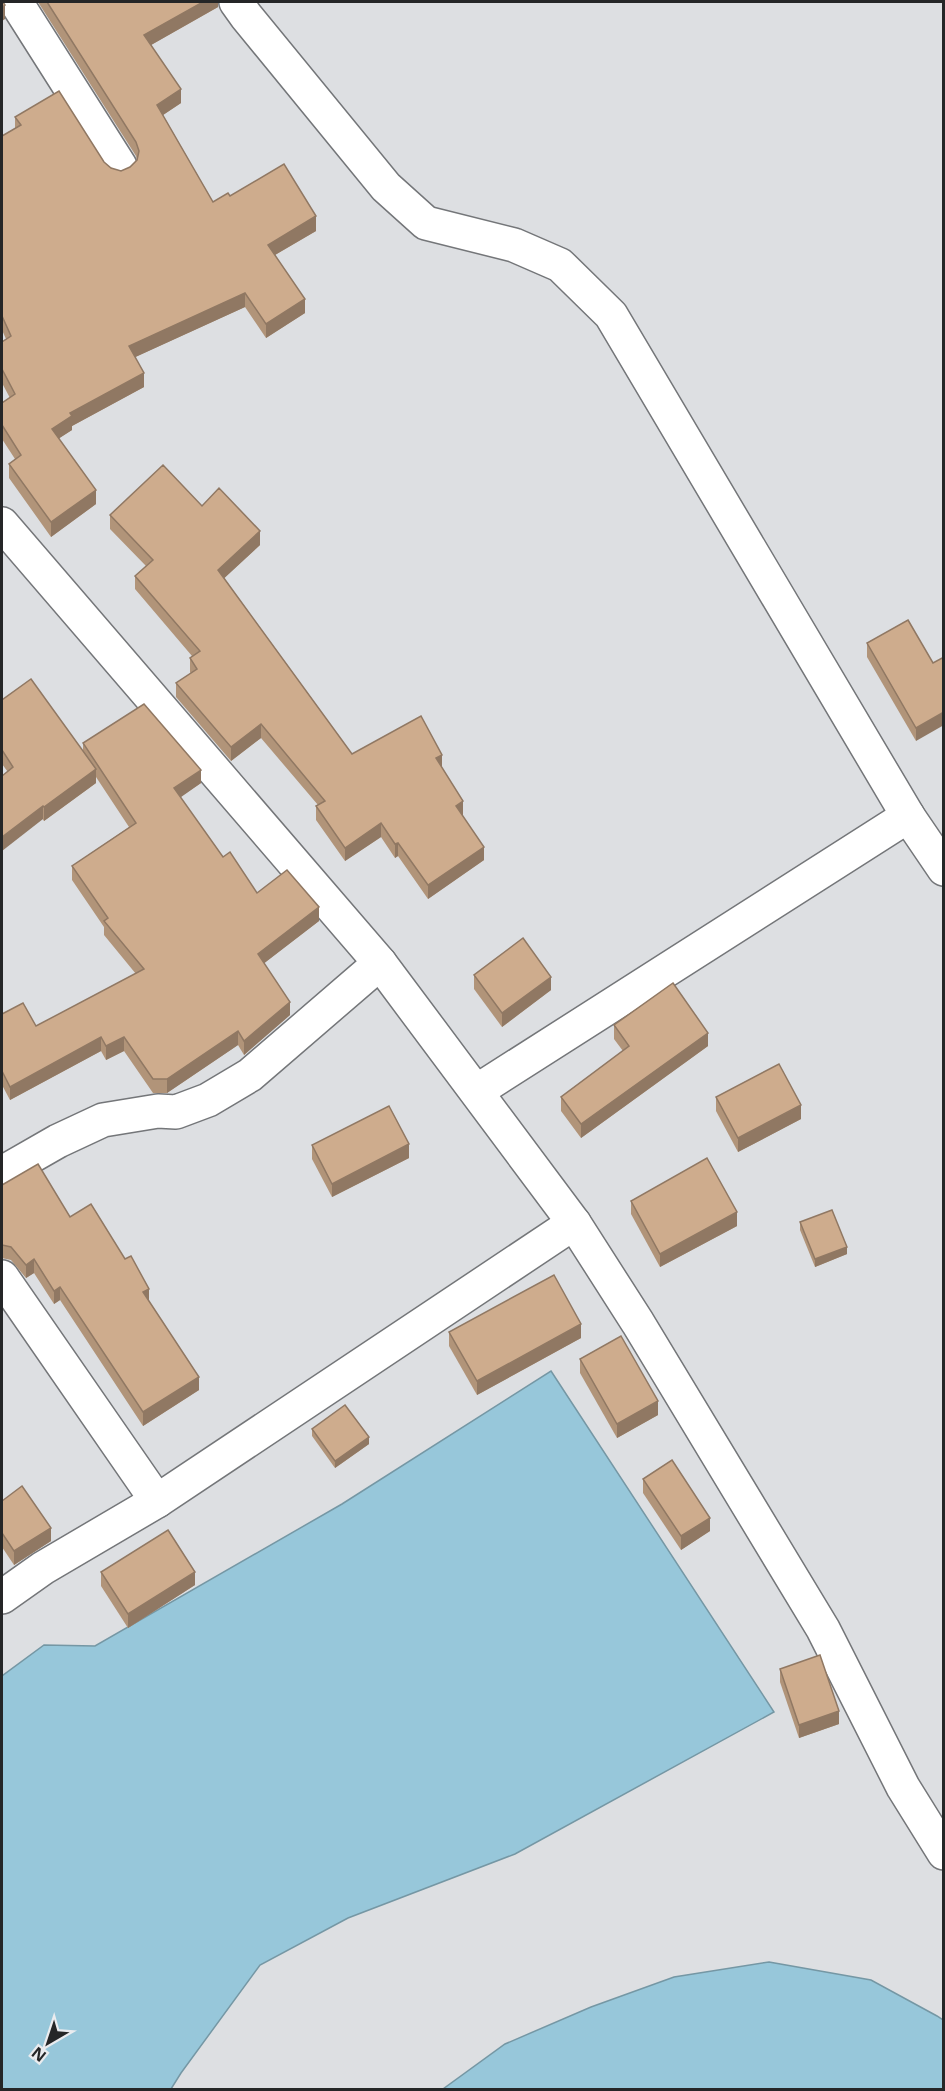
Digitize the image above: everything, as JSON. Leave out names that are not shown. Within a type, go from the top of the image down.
[{"type":"street","points":[[16,2],[120,166]]},
{"type":"street","points":[[236,2],[386,187],[426,223],[514,245],[560,265],[611,315],[908,816],[944,869]]},
{"type":"street","points":[[2,524],[380,963],[574,1223],[638,1323],[823,1629],[903,1787],[944,1853]]},
{"type":"street","points":[[477,1091],[908,816]]},
{"type":"street","points":[[2,1173],[58,1141],[103,1120],[158,1111],[176,1112],[208,1100],[250,1075],[380,963]]},
{"type":"street","points":[[2,1597],[43,1568],[157,1501],[574,1223]]},
{"type":"street","points":[[2,1277],[157,1501]]},
{"type":"water","points":[[551,1371],[774,1712],[515,1854],[348,1918],[260,1965],[171,2089],[2,2090],[2,1676],[44,1645],[95,1646],[342,1504]]},
{"type":"water","points":[[769,1962],[871,1980],[943,2020],[943,2089],[443,2089],[505,2044],[591,2007],[674,1977]]},
{"type":"building","points":[[47,2],[203,2],[144,35],[181,89],[157,105],[213,202],[228,193],[230,196],[284,164],[316,216],[268,245],[305,299],[266,324],[245,293],[129,346],[144,373],[70,413],[72,416],[52,429],[96,490],[51,522],[9,464],[21,455],[2,425],[2,403],[15,394],[2,369],[2,342],[11,336],[2,316],[2,136],[21,125],[15,117],[59,91],[104,162],[111,168],[121,171],[130,167],[137,160],[139,151],[136,142]]},
{"type":"building","points":[[163,465],[202,506],[219,488],[260,531],[218,570],[352,754],[421,716],[442,755],[436,758],[463,801],[456,806],[484,847],[428,885],[381,823],[345,848],[316,806],[325,801],[261,724],[231,747],[176,683],[197,669],[190,658],[200,651],[135,576],[153,560],[110,515]]},
{"type":"building","points":[[908,620],[933,663],[944,657],[944,712],[916,728],[867,643]]},
{"type":"building","points":[[31,679],[96,769],[2,837],[2,776],[13,767],[2,750],[2,700]]},
{"type":"building","points":[[144,704],[201,770],[174,788],[223,857],[230,852],[257,893],[287,870],[319,907],[258,954],[290,1002],[244,1041],[238,1031],[167,1079],[153,1079],[124,1037],[106,1046],[101,1037],[10,1087],[2,1071],[2,1014],[23,1003],[36,1026],[144,969],[104,921],[108,918],[72,866],[136,823],[83,743]]},
{"type":"building","points":[[523,938],[551,977],[502,1013],[474,975]]},
{"type":"building","points":[[673,983],[708,1033],[581,1124],[561,1097],[629,1046],[614,1025]]},
{"type":"building","points":[[779,1064],[801,1105],[738,1138],[716,1097]]},
{"type":"building","points":[[389,1106],[409,1144],[332,1184],[312,1145]]},
{"type":"building","points":[[707,1158],[737,1212],[660,1254],[631,1201]]},
{"type":"building","points":[[38,1164],[70,1217],[91,1204],[125,1259],[131,1256],[149,1289],[143,1292],[199,1377],[143,1412],[60,1287],[54,1291],[34,1259],[26,1265],[11,1247],[2,1245],[2,1185]]},
{"type":"building","points":[[832,1210],[847,1247],[815,1259],[800,1222]]},
{"type":"building","points":[[554,1275],[581,1324],[477,1381],[449,1332]]},
{"type":"building","points":[[621,1336],[658,1401],[617,1424],[580,1359]]},
{"type":"building","points":[[345,1405],[369,1437],[335,1461],[312,1429]]},
{"type":"building","points":[[672,1460],[710,1518],[681,1536],[643,1479]]},
{"type":"building","points":[[22,1486],[51,1528],[14,1551],[2,1533],[2,1501]]},
{"type":"building","points":[[168,1530],[195,1572],[128,1614],[101,1572]]},
{"type":"building","points":[[820,1655],[839,1711],[799,1725],[780,1669]]}]
